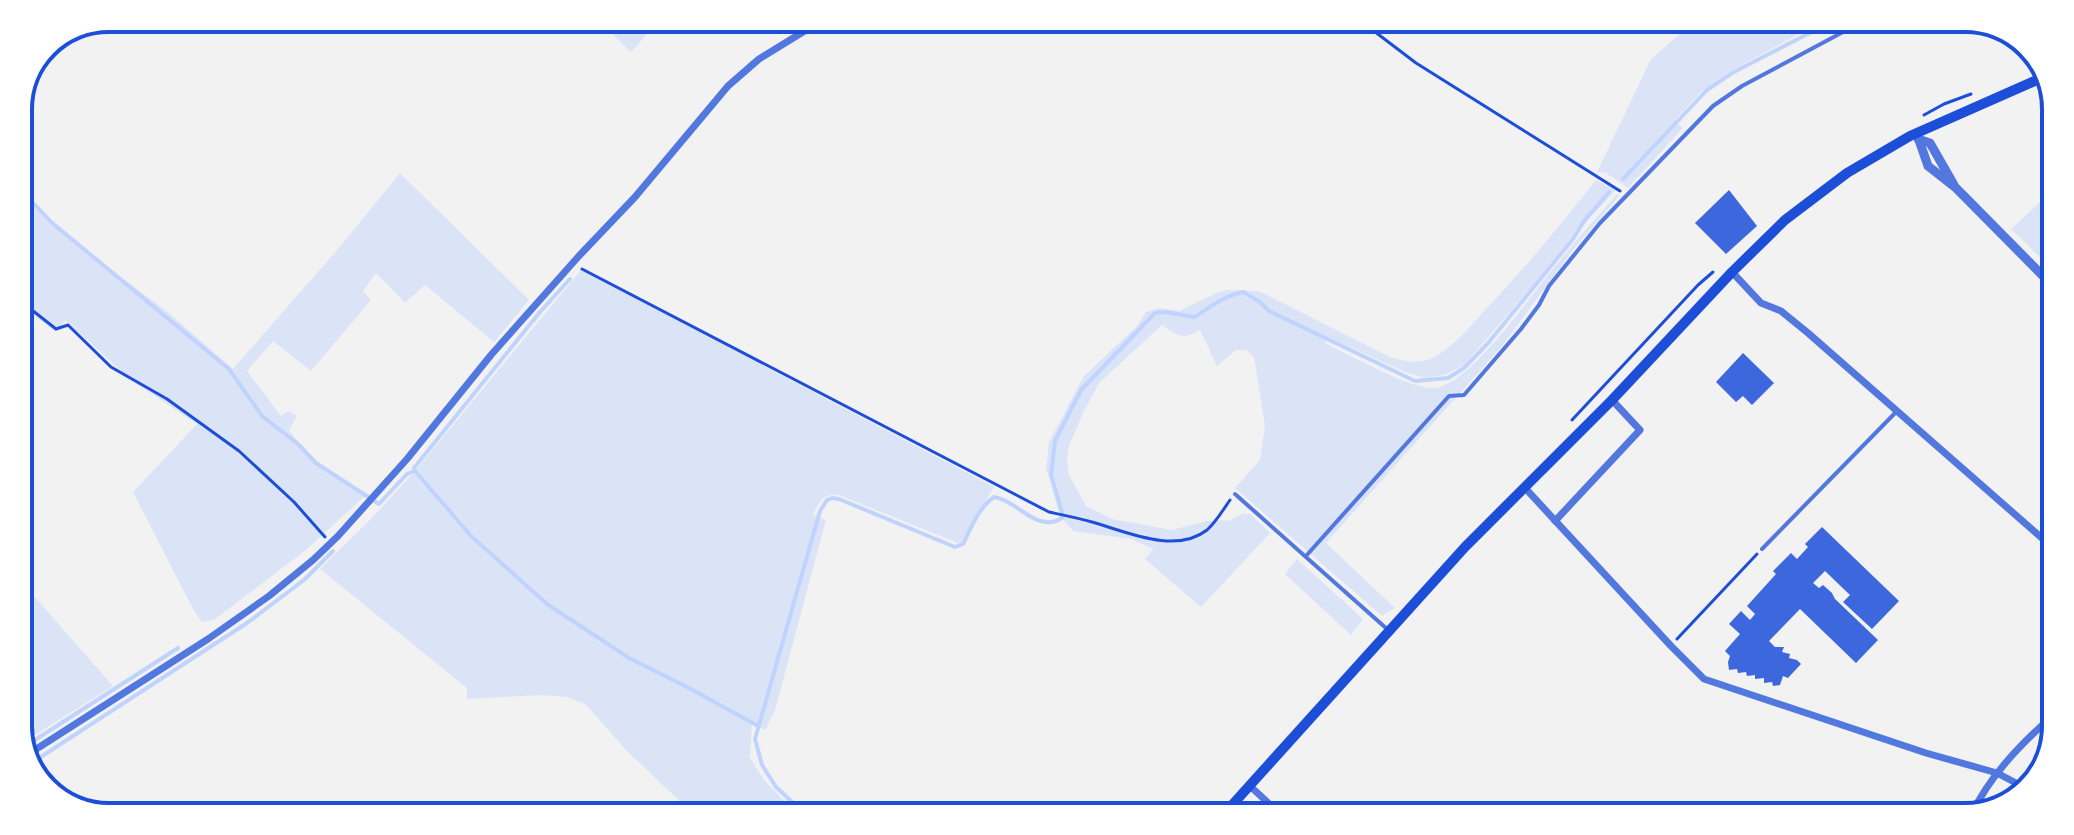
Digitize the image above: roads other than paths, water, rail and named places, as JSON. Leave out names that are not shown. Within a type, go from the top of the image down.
[{"type":"main road","points":[[1234,803],[1465,547],[1785,220],[1847,173],[2036,81]]},
{"type":"street","points":[[36,749],[208,639],[313,560],[407,459],[491,355],[635,197],[728,86],[759,59],[803,32]]},
{"type":"street","points":[[1915,138],[1930,143],[1956,188],[2042,275]]},
{"type":"street","points":[[1732,272],[1761,303],[1781,311],[2042,538]]},
{"type":"street","points":[[1555,521],[1640,430],[1612,400]]},
{"type":"street","points":[[1525,488],[1704,679],[1926,753],[1997,773],[2016,783]]},
{"type":"street","points":[[1978,801],[2018,747],[2042,725]]},
{"type":"street","points":[[1250,786],[1268,803]]},
{"type":"lane","points":[[1306,556],[1449,396],[1464,395],[1521,329],[1549,286],[1583,244],[1713,106],[1731,92],[1843,32]]},
{"type":"lane","points":[[1762,549],[1897,411]]},
{"type":"lane","points":[[1235,494],[1389,631]]},
{"type":"waterway","points":[[1623,179],[1707,90],[1732,73],[1811,32]]},
{"type":"waterway","points":[[793,803],[776,787],[762,765],[755,739],[820,511],[827,500],[839,499],[955,547],[963,544],[980,512],[994,497],[1044,522],[1062,518],[1051,475],[1055,441],[1081,390],[1155,313],[1195,317],[1212,305],[1243,292],[1269,311],[1415,381],[1448,378],[1464,368],[1489,342],[1609,192]]},
{"type":"waterway","points":[[32,202],[51,222],[229,369],[262,416],[298,444],[316,463],[379,504],[407,474],[415,471],[471,536],[547,604],[629,658],[758,726]]},
{"type":"waterway","points":[[414,468],[570,279]]},
{"type":"waterway","points":[[39,758],[247,623],[304,580],[333,551]]},
{"type":"waterway","points":[[33,741],[178,648]]}]
